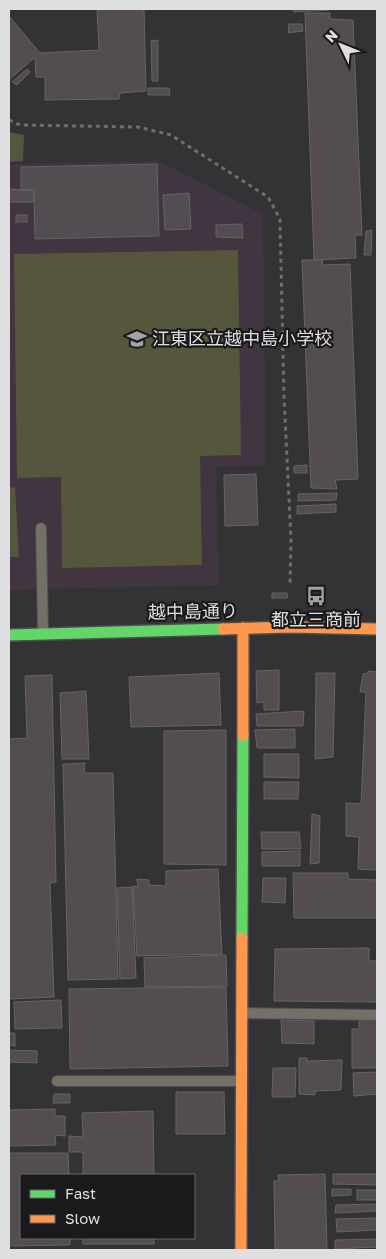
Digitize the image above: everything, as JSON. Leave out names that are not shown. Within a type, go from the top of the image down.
[{"type":"street","name":"越中島通り","points":[[9,634],[244,628],[377,629]]},
{"type":"street","points":[[241,1250],[244,628]]},
{"type":"lane","points":[[41,528],[43,633]]},
{"type":"lane","points":[[242,1013],[377,1015]]},
{"type":"lane","points":[[58,1081],[242,1081]]},
{"type":"path","points":[[9,120],[20,125],[138,127],[171,135],[268,197],[280,219],[284,397],[291,540],[290,586]]},
{"type":"shaded area","name":"江東区立越中島小学校","points":[[158,161],[263,214],[266,465],[216,467],[219,585],[9,590],[9,164]]},
{"type":"green space","points":[[9,132],[24,135],[23,161],[9,162]]},
{"type":"green space","name":"江東区立越中島小学校","points":[[238,250],[241,455],[200,456],[202,565],[62,568],[61,477],[17,478],[14,254]]},
{"type":"green space","points":[[15,487],[19,557],[9,557],[9,488]]},
{"type":"building","points":[[97,9],[144,9],[146,91],[120,93],[119,99],[45,100],[45,77],[36,77],[35,57],[9,80],[9,16],[40,53],[99,50]]},
{"type":"building","points":[[293,9],[329,9],[329,10],[294,12]]},
{"type":"building","points":[[305,13],[330,13],[330,19],[353,20],[362,235],[355,235],[356,258],[314,260]]},
{"type":"building","points":[[289,24],[302,24],[303,31],[288,33]]},
{"type":"building","points":[[158,40],[158,81],[152,81],[151,41]]},
{"type":"building","points":[[27,69],[30,72],[17,85],[12,82]]},
{"type":"building","points":[[148,88],[169,88],[170,95],[148,95]]},
{"type":"building","points":[[157,164],[159,236],[35,239],[34,189],[21,190],[21,167]]},
{"type":"building","points":[[9,189],[34,191],[34,202],[9,202]]},
{"type":"building","points":[[189,193],[191,229],[165,230],[163,195]]},
{"type":"building","points":[[16,215],[27,215],[27,222],[16,222]]},
{"type":"building","points":[[242,224],[243,238],[216,237],[216,225]]},
{"type":"building","points":[[372,230],[371,255],[364,255],[366,231]]},
{"type":"building","points":[[302,260],[322,260],[323,265],[350,264],[358,479],[335,480],[337,489],[311,488]]},
{"type":"building","points":[[307,465],[307,473],[294,473],[294,466]]},
{"type":"building","points":[[256,474],[258,525],[225,526],[224,475]]},
{"type":"building","points":[[337,493],[336,500],[298,501],[298,494]]},
{"type":"building","points":[[336,504],[336,512],[297,514],[297,506]]},
{"type":"building","points":[[272,593],[287,593],[288,598],[272,598]]},
{"type":"building","points":[[279,670],[279,710],[264,710],[264,702],[257,703],[256,671]]},
{"type":"building","points":[[368,671],[377,672],[377,870],[358,869],[359,837],[346,836],[346,803],[361,804],[366,692],[360,692],[363,674],[368,673]]},
{"type":"building","points":[[219,673],[221,725],[131,727],[129,677]]},
{"type":"building","points":[[316,673],[335,673],[333,757],[315,759]]},
{"type":"building","points":[[52,675],[56,882],[50,883],[54,997],[9,999],[9,739],[27,738],[25,676]]},
{"type":"building","points":[[86,691],[89,759],[62,759],[60,693]]},
{"type":"building","points":[[304,711],[303,726],[257,726],[256,714]]},
{"type":"building","points":[[295,729],[295,748],[257,748],[255,730]]},
{"type":"building","points":[[226,730],[226,865],[164,864],[164,731]]},
{"type":"building","points":[[264,754],[299,754],[299,778],[264,777]]},
{"type":"building","points":[[85,763],[84,773],[113,773],[118,979],[68,980],[63,764]]},
{"type":"building","points":[[264,782],[299,782],[298,799],[264,799]]},
{"type":"building","points":[[312,814],[320,816],[319,863],[310,864]]},
{"type":"building","points":[[261,832],[299,832],[301,849],[262,849]]},
{"type":"building","points":[[300,851],[300,866],[262,866],[262,852]]},
{"type":"building","points":[[218,869],[222,954],[137,956],[133,886],[138,887],[137,879],[149,880],[149,885],[166,886],[166,871]]},
{"type":"building","points":[[293,873],[348,873],[348,879],[377,880],[377,918],[294,918]]},
{"type":"building","points":[[263,878],[286,878],[285,903],[262,902]]},
{"type":"building","points":[[132,887],[136,978],[120,979],[117,888]]},
{"type":"building","points":[[369,948],[369,961],[377,961],[377,1002],[274,1001],[275,949]]},
{"type":"building","points":[[226,955],[227,986],[145,987],[144,958]]},
{"type":"building","points":[[226,987],[228,1066],[70,1069],[69,989]]},
{"type":"building","points":[[61,1000],[62,1028],[15,1029],[14,1002]]},
{"type":"building","points":[[281,1020],[314,1021],[314,1044],[282,1043]]},
{"type":"building","points":[[359,1020],[377,1020],[377,1068],[352,1068],[352,1029],[359,1029]]},
{"type":"building","points":[[9,1033],[15,1033],[15,1046],[9,1045]]},
{"type":"building","points":[[9,1050],[37,1051],[37,1063],[9,1062]]},
{"type":"building","points":[[299,1058],[307,1058],[307,1061],[342,1060],[341,1090],[315,1091],[315,1095],[299,1094]]},
{"type":"building","points":[[273,1068],[296,1068],[295,1097],[272,1097]]},
{"type":"building","points":[[377,1072],[377,1094],[354,1096],[353,1073]]},
{"type":"building","points":[[176,1092],[224,1092],[225,1134],[176,1134]]},
{"type":"building","points":[[54,1094],[70,1094],[70,1103],[53,1103]]},
{"type":"building","points":[[55,1109],[55,1116],[65,1116],[65,1136],[55,1135],[56,1145],[9,1146],[9,1110]]},
{"type":"building","points":[[153,1111],[154,1174],[83,1174],[83,1152],[69,1152],[69,1136],[83,1137],[82,1113]]},
{"type":"building","points":[[9,1153],[68,1153],[69,1174],[20,1174],[20,1239],[70,1239],[70,1245],[9,1246]]},
{"type":"building","points":[[325,1174],[327,1250],[275,1250],[274,1181],[279,1181],[278,1175]]},
{"type":"building","points":[[333,1174],[377,1174],[377,1185],[333,1184]]},
{"type":"building","points":[[332,1189],[351,1189],[351,1195],[332,1196]]},
{"type":"building","points":[[357,1190],[377,1190],[377,1200],[357,1200]]},
{"type":"building","points":[[377,1204],[377,1211],[335,1213],[336,1205]]},
{"type":"building","points":[[377,1218],[377,1230],[337,1232],[336,1219]]},
{"type":"building","points":[[83,1239],[154,1239],[154,1244],[83,1244]]},
{"type":"building","points":[[377,1239],[377,1247],[335,1249],[335,1240]]},
{"type":"traffic: fast","points":[[9,635],[223,629]]},
{"type":"traffic: fast","points":[[242,938],[243,735]]},
{"type":"traffic: slow","points":[[223,629],[292,627],[377,629]]},
{"type":"traffic: slow","points":[[243,628],[243,735]]},
{"type":"traffic: slow","points":[[241,1250],[242,938]]},
{"type":"place","name":"江東区立越中島小学校","points":[[137,339]]},
{"type":"place","name":"都立三商前","points":[[316,596]]}]
